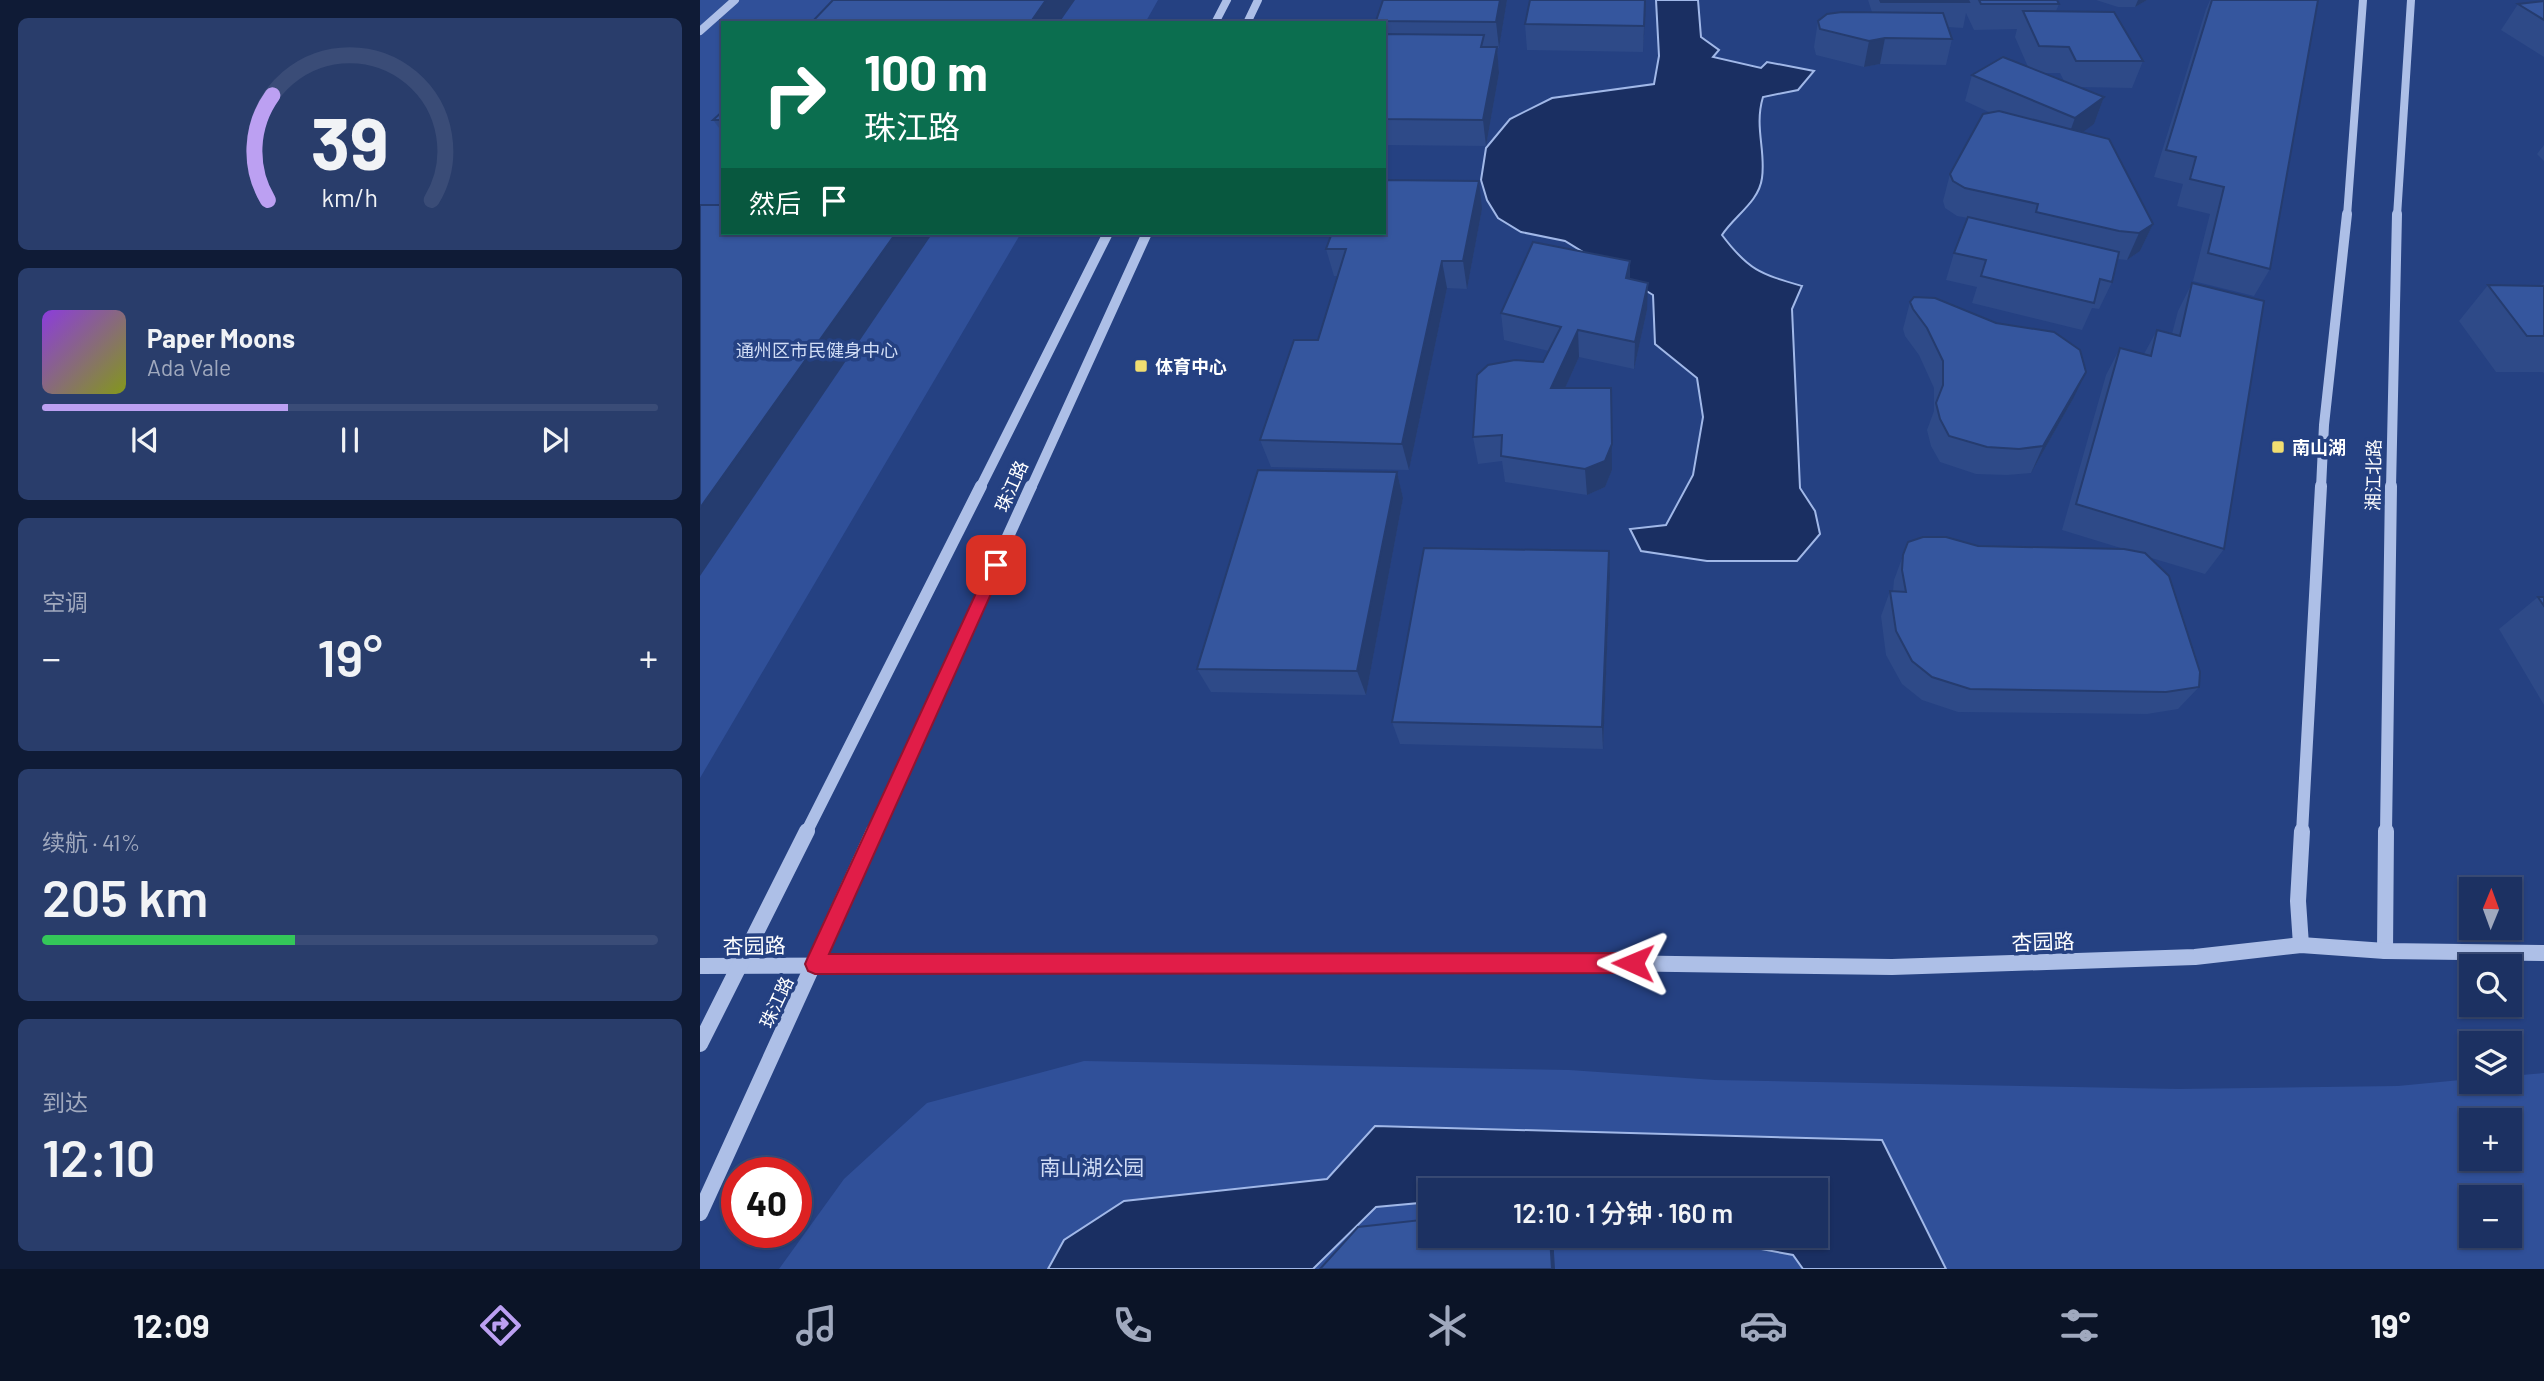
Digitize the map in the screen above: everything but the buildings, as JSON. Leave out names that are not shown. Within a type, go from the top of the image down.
[{"type":"street","points":[[700,31],[735,0]]},
{"type":"street","points":[[1216,21],[1227,0]]},
{"type":"street","points":[[1248,21],[1258,0]]},
{"type":"street","points":[[2301,945],[2298,901],[2324,425],[2352,171],[2363,0]]},
{"type":"street","name":"湘江北路","points":[[2385,951],[2392,412],[2399,181],[2412,0]]},
{"type":"street","name":"珠江路","points":[[700,1044],[1107,235]]},
{"type":"street","name":"珠江路","points":[[700,1213],[1146,235]]},
{"type":"street","points":[[2195,957],[2301,945],[2385,951],[2544,953]]},
{"type":"street","name":"杏园路","points":[[700,966],[1608,963],[1892,967],[2195,957]]},
{"type":"green space","name":"通州区市民健身中心","points":[[700,0],[1158,0],[1146,21],[721,21],[721,235],[1020,235],[700,778]]},
{"type":"green space","name":"南山湖公园","points":[[1084,1061],[1569,1070],[1715,1080],[2179,1089],[2398,1086],[2459,1080],[2459,1094],[2522,1094],[2522,1075],[2544,1073],[2544,1269],[779,1269],[794,1248],[812,1248],[812,1223],[844,1179],[927,1103]]},
{"type":"shaded area","points":[[1656,0],[1698,0],[1701,37],[1719,50],[1713,57],[1761,68],[1767,62],[1814,71],[1798,90],[1763,97],[1760,118],[1763,168],[1760,187],[1751,202],[1722,235],[1748,264],[1757,270],[1802,286],[1792,309],[1800,488],[1815,511],[1820,534],[1797,561],[1707,561],[1641,551],[1630,529],[1666,525],[1693,475],[1703,417],[1697,378],[1655,344],[1653,295],[1565,241],[1521,232],[1498,218],[1487,200],[1481,180],[1486,148],[1510,119],[1552,98],[1654,84],[1659,56]]},
{"type":"shaded area","points":[[1375,1126],[1882,1140],[1946,1269],[1803,1269],[1793,1255],[1755,1248],[1828,1248],[1828,1178],[1418,1178],[1418,1203],[1376,1207],[1313,1269],[1048,1269],[1064,1240],[1124,1201],[1327,1179]]},
{"type":"place","name":"体育中心","points":[[1141,366]]},
{"type":"place","name":"南山湖","points":[[2278,447]]},
{"type":"route","points":[[996,565],[815,964],[1633,963]]}]
